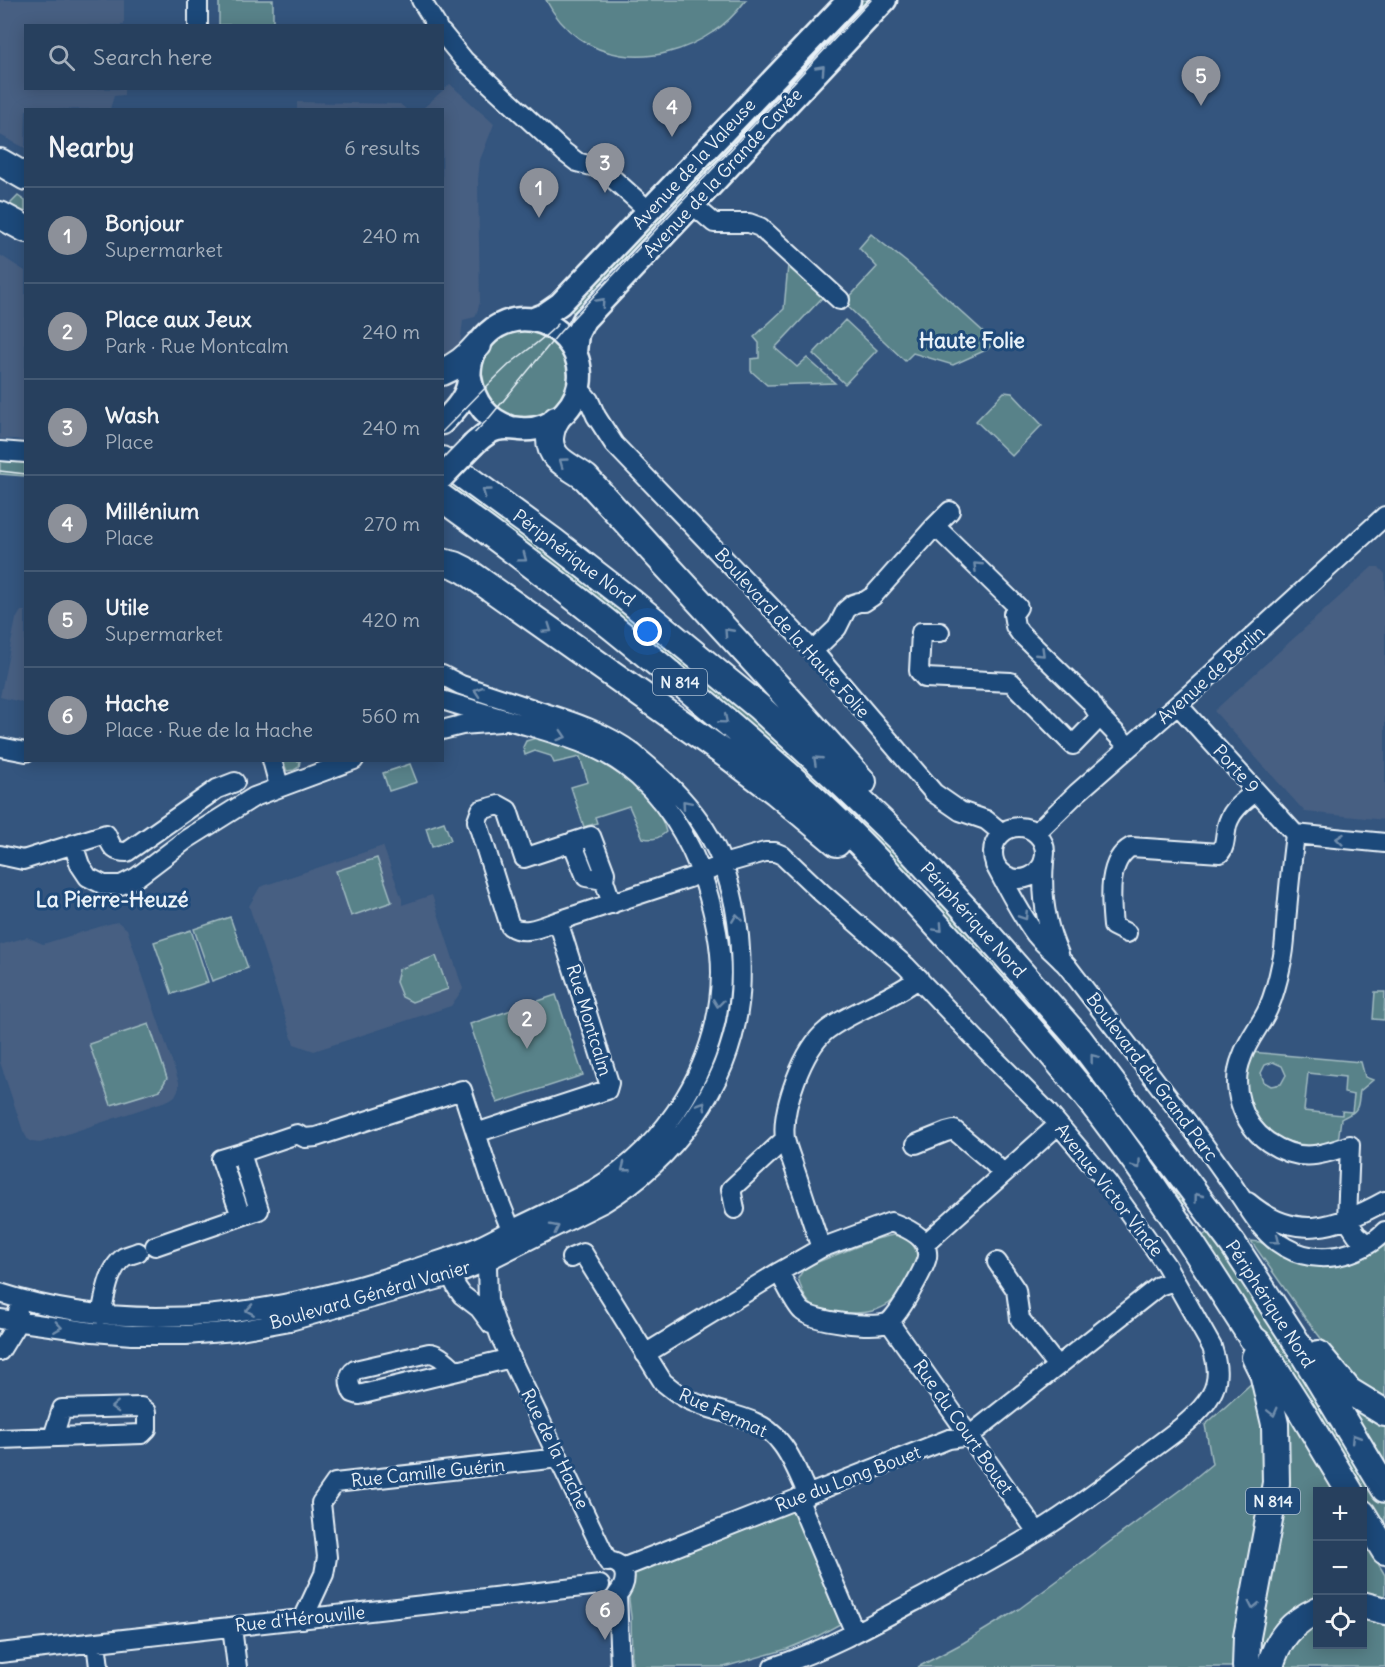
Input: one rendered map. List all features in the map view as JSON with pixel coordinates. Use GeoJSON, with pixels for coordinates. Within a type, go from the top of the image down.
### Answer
{"type":"FeatureCollection","features":[{"type":"Feature","properties":{"kind":"highway"},"geometry":{"type":"LineString","coordinates":[[0,162],[24,176]]}},
{"type":"Feature","properties":{"kind":"highway"},"geometry":{"type":"LineString","coordinates":[[0,177],[24,191]]}},
{"type":"Feature","properties":{"kind":"highway"},"geometry":{"type":"LineString","coordinates":[[0,215],[24,228]]}},
{"type":"Feature","properties":{"kind":"highway"},"geometry":{"type":"LineString","coordinates":[[444,371],[468,357],[478,345]]}},
{"type":"Feature","properties":{"kind":"highway","name":"N 814"},"geometry":{"type":"LineString","coordinates":[[561,415],[553,424],[550,436],[555,456],[586,478],[767,675],[891,815],[905,844]]}},
{"type":"Feature","properties":{"kind":"highway","name":"Périphérique Nord"},"geometry":{"type":"LineString","coordinates":[[444,461],[621,593],[759,707],[905,844],[967,910],[1079,1039],[1233,1244],[1292,1335],[1385,1489]]}},
{"type":"Feature","properties":{"kind":"highway","name":"Périphérique Nord"},"geometry":{"type":"LineString","coordinates":[[444,499],[533,565],[697,697],[803,789],[860,843],[899,885],[1037,1037],[1103,1118],[1181,1227],[1252,1338],[1258,1343],[1348,1487]]}},
{"type":"Feature","properties":{"kind":"highway","name":"N 814"},"geometry":{"type":"LineString","coordinates":[[444,562],[465,570],[577,649],[776,792],[873,873],[899,885]]}},
{"type":"Feature","properties":{"kind":"highway","name":"N 814"},"geometry":{"type":"LineString","coordinates":[[1233,1244],[1251,1254],[1319,1356],[1349,1391],[1385,1413]]}},
{"type":"Feature","properties":{"kind":"highway","name":"N 814"},"geometry":{"type":"LineString","coordinates":[[1246,1667],[1247,1637],[1276,1483],[1275,1424],[1263,1373],[1250,1348],[1252,1338]]}},
{"type":"Feature","properties":{"kind":"highway"},"geometry":{"type":"LineString","coordinates":[[1367,1521],[1385,1551]]}},
{"type":"Feature","properties":{"kind":"highway"},"geometry":{"type":"LineString","coordinates":[[1367,1606],[1385,1611]]}},
{"type":"Feature","properties":{"kind":"highway"},"geometry":{"type":"LineString","coordinates":[[1270,1667],[1274,1652],[1283,1636],[1300,1619],[1313,1612]]}},
{"type":"Feature","properties":{"kind":"main road","name":"Avenue de la Valeuse"},"geometry":{"type":"LineString","coordinates":[[531,320],[544,315],[560,304],[849,0]]}},
{"type":"Feature","properties":{"kind":"main road","name":"Avenue de la Grande Cavée"},"geometry":{"type":"LineString","coordinates":[[575,352],[577,334],[584,320],[885,0]]}},
{"type":"Feature","properties":{"kind":"main road"},"geometry":{"type":"LineString","coordinates":[[444,422],[464,397],[470,378],[471,361],[478,345],[487,334],[514,321],[531,320],[554,328],[569,341],[580,370],[574,399],[561,415],[542,427],[491,431],[474,444],[444,475]]}},
{"type":"Feature","properties":{"kind":"main road"},"geometry":{"type":"LineString","coordinates":[[470,378],[475,398],[483,411],[496,422],[510,428]]}},
{"type":"Feature","properties":{"kind":"street"},"geometry":{"type":"LineString","coordinates":[[198,0],[198,24]]}},
{"type":"Feature","properties":{"kind":"street"},"geometry":{"type":"LineString","coordinates":[[421,0],[436,24]]}},
{"type":"Feature","properties":{"kind":"street"},"geometry":{"type":"LineString","coordinates":[[444,35],[464,60],[574,160],[602,169],[649,212]]}},
{"type":"Feature","properties":{"kind":"street"},"geometry":{"type":"LineString","coordinates":[[693,205],[714,223],[749,224],[765,230],[840,300]]}},
{"type":"Feature","properties":{"kind":"street","name":"Boulevard de la Haute Folie"},"geometry":{"type":"LineString","coordinates":[[578,387],[589,400],[596,416],[614,444],[813,651],[934,793],[960,811],[986,820],[1002,833]]}},
{"type":"Feature","properties":{"kind":"street"},"geometry":{"type":"LineString","coordinates":[[561,415],[582,411],[596,416]]}},
{"type":"Feature","properties":{"kind":"street"},"geometry":{"type":"LineString","coordinates":[[0,451],[24,453]]}},
{"type":"Feature","properties":{"kind":"street"},"geometry":{"type":"LineString","coordinates":[[813,651],[837,628],[846,610],[853,604],[864,602],[873,596],[950,511]]}},
{"type":"Feature","properties":{"kind":"street","name":"Avenue de Berlin"},"geometry":{"type":"LineString","coordinates":[[1036,833],[1385,516]]}},
{"type":"Feature","properties":{"kind":"street"},"geometry":{"type":"LineString","coordinates":[[935,526],[1018,607],[1013,614],[1015,626],[1020,633],[1090,701],[1100,717],[1129,747]]}},
{"type":"Feature","properties":{"kind":"street"},"geometry":{"type":"LineString","coordinates":[[940,632],[921,632],[919,671],[925,678],[1011,682],[1073,745],[1100,717]]}},
{"type":"Feature","properties":{"kind":"street","name":"Boulevard Général Vanier"},"geometry":{"type":"LineString","coordinates":[[8,1320],[132,1335],[208,1334],[290,1321],[451,1276],[511,1230],[593,1190],[628,1166],[646,1149],[681,1105],[704,1059],[719,1005],[721,973],[711,838],[694,813],[664,780],[623,746],[570,721],[461,685],[444,676]]}},
{"type":"Feature","properties":{"kind":"street","name":"Boulevard Général Vanier"},"geometry":{"type":"LineString","coordinates":[[7,1295],[64,1310],[148,1318],[204,1316],[257,1309],[340,1291],[383,1280],[448,1258],[480,1255],[582,1214],[636,1181],[684,1132],[701,1107],[723,1063],[733,1036],[741,989],[741,966],[732,890],[690,846],[680,827],[650,788],[615,759],[566,737],[444,701]]}},
{"type":"Feature","properties":{"kind":"street"},"geometry":{"type":"LineString","coordinates":[[506,719],[515,703]]}},
{"type":"Feature","properties":{"kind":"street","name":"Porte 9"},"geometry":{"type":"LineString","coordinates":[[1178,705],[1295,834]]}},
{"type":"Feature","properties":{"kind":"street","name":"Boulevard Général Vanier"},"geometry":{"type":"LineString","coordinates":[[444,730],[462,725],[500,722],[506,719]]}},
{"type":"Feature","properties":{"kind":"street"},"geometry":{"type":"LineString","coordinates":[[0,747],[24,752]]}},
{"type":"Feature","properties":{"kind":"street"},"geometry":{"type":"LineString","coordinates":[[273,762],[279,786]]}},
{"type":"Feature","properties":{"kind":"street"},"geometry":{"type":"LineString","coordinates":[[73,844],[80,865],[88,877],[98,883],[115,886],[127,883],[229,811],[254,797],[348,762]]}},
{"type":"Feature","properties":{"kind":"street"},"geometry":{"type":"LineString","coordinates":[[0,855],[23,860],[106,834],[112,848],[118,852],[127,852],[217,789],[235,782]]}},
{"type":"Feature","properties":{"kind":"street"},"geometry":{"type":"LineString","coordinates":[[1127,933],[1113,926],[1110,898],[1113,874],[1124,851],[1131,847],[1220,853],[1223,849],[1229,818],[1237,807],[1257,791]]}},
{"type":"Feature","properties":{"kind":"street"},"geometry":{"type":"LineString","coordinates":[[612,904],[604,880],[605,873],[591,836],[524,858],[508,810],[498,805],[481,810],[477,821],[510,926],[519,931],[612,904],[713,869]]}},
{"type":"Feature","properties":{"kind":"street"},"geometry":{"type":"LineString","coordinates":[[1019,827],[1036,833],[1044,844],[1045,850],[1044,862],[1038,872],[1023,879],[1002,874],[995,865],[993,848],[1002,833],[1019,827]]}},
{"type":"Feature","properties":{"kind":"street"},"geometry":{"type":"LineString","coordinates":[[1368,1244],[1357,1235],[1347,1220],[1350,1145],[1322,1155],[1310,1156],[1283,1150],[1264,1139],[1250,1124],[1240,1104],[1237,1072],[1242,1056],[1268,1011],[1276,988],[1282,961],[1295,834],[1385,843]]}},
{"type":"Feature","properties":{"kind":"street","name":"Avenue Victor Vinde"},"geometry":{"type":"LineString","coordinates":[[713,869],[765,852],[782,855],[919,978],[1047,1111],[1107,1182],[1166,1265],[1212,1347],[1217,1370],[1213,1393],[1187,1422],[1129,1467],[1037,1532],[994,1558],[855,1633],[773,1667]]}},
{"type":"Feature","properties":{"kind":"street","name":"Boulevard du Grand Parc"},"geometry":{"type":"LineString","coordinates":[[1044,862],[1042,886],[1044,909],[1053,942],[1062,961]]}},
{"type":"Feature","properties":{"kind":"street","name":"Boulevard du Grand Parc"},"geometry":{"type":"LineString","coordinates":[[995,865],[1036,935],[1062,961],[1189,1124],[1258,1225],[1284,1247],[1301,1254],[1321,1258],[1354,1251],[1385,1231]]}},
{"type":"Feature","properties":{"kind":"street","name":"Rue Montcalm"},"geometry":{"type":"LineString","coordinates":[[476,1133],[607,1090],[609,1083],[558,921]]}},
{"type":"Feature","properties":{"kind":"street"},"geometry":{"type":"LineString","coordinates":[[821,1248],[785,1139],[786,1118],[797,1078],[817,1040],[827,1030],[906,989],[919,978]]}},
{"type":"Feature","properties":{"kind":"street"},"geometry":{"type":"LineString","coordinates":[[101,1315],[108,1286],[116,1266],[124,1257],[241,1216],[221,1159],[297,1134],[305,1138],[316,1137],[462,1090],[493,1185],[511,1230]]}},
{"type":"Feature","properties":{"kind":"street"},"geometry":{"type":"LineString","coordinates":[[925,1244],[1058,1125]]}},
{"type":"Feature","properties":{"kind":"street"},"geometry":{"type":"LineString","coordinates":[[916,1144],[954,1130],[1003,1174]]}},
{"type":"Feature","properties":{"kind":"street"},"geometry":{"type":"LineString","coordinates":[[735,1209],[731,1189],[785,1139]]}},
{"type":"Feature","properties":{"kind":"street","name":"Boulevard du Grand Parc"},"geometry":{"type":"LineString","coordinates":[[1239,1195],[1264,1214],[1279,1221],[1311,1228],[1347,1220],[1385,1201]]}},
{"type":"Feature","properties":{"kind":"street"},"geometry":{"type":"LineString","coordinates":[[645,1354],[779,1272],[821,1248],[891,1222],[909,1229],[925,1244],[927,1257],[897,1314],[889,1322],[876,1324],[842,1323],[810,1316],[801,1311],[779,1272]]}},
{"type":"Feature","properties":{"kind":"street","name":"Rue Fermat"},"geometry":{"type":"LineString","coordinates":[[571,1258],[583,1253],[663,1382],[679,1395],[699,1405],[742,1417],[762,1426],[780,1441],[855,1633]]}},
{"type":"Feature","properties":{"kind":"street","name":"Rue de la Hache"},"geometry":{"type":"LineString","coordinates":[[480,1255],[487,1269],[488,1301],[501,1336],[559,1458],[615,1565]]}},
{"type":"Feature","properties":{"kind":"street"},"geometry":{"type":"LineString","coordinates":[[448,1258],[451,1276]]}},
{"type":"Feature","properties":{"kind":"street"},"geometry":{"type":"LineString","coordinates":[[997,1262],[1016,1290],[1020,1319],[1057,1366]]}},
{"type":"Feature","properties":{"kind":"street","name":"Rue de la Hache"},"geometry":{"type":"LineString","coordinates":[[451,1276],[456,1288],[479,1308],[501,1336]]}},
{"type":"Feature","properties":{"kind":"street","name":"Rue du Long Bouet"},"geometry":{"type":"LineString","coordinates":[[615,1565],[803,1497],[949,1439],[969,1436],[1159,1286],[1174,1281]]}},
{"type":"Feature","properties":{"kind":"street"},"geometry":{"type":"LineString","coordinates":[[0,1351],[8,1320],[18,1308],[17,1302],[7,1295]]}},
{"type":"Feature","properties":{"kind":"street","name":"Rue du Court Bouet"},"geometry":{"type":"LineString","coordinates":[[889,1322],[1037,1532]]}},
{"type":"Feature","properties":{"kind":"street"},"geometry":{"type":"LineString","coordinates":[[457,1371],[434,1353],[429,1353],[355,1370],[351,1372],[350,1378],[353,1392],[359,1395],[511,1358]]}},
{"type":"Feature","properties":{"kind":"street"},"geometry":{"type":"LineString","coordinates":[[0,1439],[142,1434],[147,1429],[147,1412],[141,1407],[62,1409],[53,1437]]}},
{"type":"Feature","properties":{"kind":"street","name":"Rue Camille Guérin"},"geometry":{"type":"LineString","coordinates":[[303,1619],[324,1574],[327,1557],[321,1503],[335,1483],[559,1458]]}},
{"type":"Feature","properties":{"kind":"street"},"geometry":{"type":"LineString","coordinates":[[617,1595],[604,1591],[600,1585],[602,1568],[615,1565],[624,1572],[625,1582],[617,1595],[620,1667]]}},
{"type":"Feature","properties":{"kind":"street","name":"Rue d'Hérouville"},"geometry":{"type":"LineString","coordinates":[[0,1653],[600,1585]]}},
{"type":"Feature","properties":{"kind":"street"},"geometry":{"type":"LineString","coordinates":[[232,1627],[237,1667]]}},
{"type":"Feature","properties":{"kind":"street"},"geometry":{"type":"LineString","coordinates":[[96,1642],[99,1667]]}},
{"type":"Feature","properties":{"kind":"shaded area"},"geometry":{"type":"Polygon","coordinates":[[[0,0],[124,0],[124,24],[24,24],[24,90],[124,90],[124,95],[114,96],[110,108],[24,108],[24,147],[0,135],[0,0]]]}},
{"type":"Feature","properties":{"kind":"shaded area"},"geometry":{"type":"Polygon","coordinates":[[[450,84],[494,124],[480,160],[478,180],[480,302],[475,317],[463,320],[457,371],[444,371],[444,108],[423,108],[450,84]]]}},
{"type":"Feature","properties":{"kind":"shaded area"},"geometry":{"type":"Polygon","coordinates":[[[297,102],[400,104],[405,108],[297,108],[297,102]]]}},
{"type":"Feature","properties":{"kind":"shaded area"},"geometry":{"type":"Polygon","coordinates":[[[0,255],[24,270],[24,441],[0,439],[0,255]]]}},
{"type":"Feature","properties":{"kind":"shaded area"},"geometry":{"type":"Polygon","coordinates":[[[1372,567],[1379,567],[1385,574],[1385,820],[1305,812],[1214,711],[1372,567]]]}},
{"type":"Feature","properties":{"kind":"shaded area"},"geometry":{"type":"Polygon","coordinates":[[[21,611],[24,611],[24,703],[0,697],[16,619],[21,611]]]}},
{"type":"Feature","properties":{"kind":"shaded area"},"geometry":{"type":"Polygon","coordinates":[[[383,846],[402,899],[402,905],[432,895],[463,989],[451,1006],[314,1051],[294,1044],[249,906],[260,887],[383,846]]]}},
{"type":"Feature","properties":{"kind":"shaded area"},"geometry":{"type":"Polygon","coordinates":[[[118,922],[127,929],[179,1082],[179,1088],[175,1096],[169,1100],[40,1143],[32,1142],[28,1140],[23,1131],[0,1062],[0,945],[27,937],[43,944],[118,922]]]}},
{"type":"Feature","properties":{"kind":"green space"},"geometry":{"type":"Polygon","coordinates":[[[219,0],[273,0],[273,24],[219,24],[219,0]]]}},
{"type":"Feature","properties":{"kind":"green space"},"geometry":{"type":"Polygon","coordinates":[[[546,0],[746,0],[713,32],[668,53],[644,56],[621,55],[599,49],[578,38],[561,22],[546,0]]]}},
{"type":"Feature","properties":{"kind":"green space"},"geometry":{"type":"Polygon","coordinates":[[[855,0],[877,0],[844,36],[832,24],[855,0]]]}},
{"type":"Feature","properties":{"kind":"green space"},"geometry":{"type":"Polygon","coordinates":[[[827,31],[839,43],[679,210],[668,199],[827,31]]]}},
{"type":"Feature","properties":{"kind":"green space"},"geometry":{"type":"Polygon","coordinates":[[[18,196],[24,200],[24,219],[10,211],[9,205],[18,196]]]}},
{"type":"Feature","properties":{"kind":"green space"},"geometry":{"type":"Polygon","coordinates":[[[662,205],[675,215],[581,320],[565,304],[662,205]]]}},
{"type":"Feature","properties":{"kind":"green space"},"geometry":{"type":"Polygon","coordinates":[[[871,234],[910,265],[988,336],[992,345],[953,365],[913,353],[905,361],[844,303],[877,267],[859,248],[871,234]]]}},
{"type":"Feature","properties":{"kind":"green space"},"geometry":{"type":"Polygon","coordinates":[[[789,263],[829,303],[822,298],[775,348],[797,367],[807,358],[835,383],[767,385],[751,371],[751,359],[759,358],[759,343],[754,337],[784,309],[789,263]]]}},
{"type":"Feature","properties":{"kind":"green space"},"geometry":{"type":"Polygon","coordinates":[[[845,320],[877,350],[845,384],[813,354],[845,320]]]}},
{"type":"Feature","properties":{"kind":"green space"},"geometry":{"type":"Polygon","coordinates":[[[529,329],[547,334],[566,355],[571,382],[551,414],[534,421],[501,415],[480,388],[480,362],[495,339],[511,331],[529,329]]]}},
{"type":"Feature","properties":{"kind":"green space"},"geometry":{"type":"Polygon","coordinates":[[[1004,392],[1012,393],[1042,425],[1012,456],[976,421],[1004,392]]]}},
{"type":"Feature","properties":{"kind":"green space"},"geometry":{"type":"Polygon","coordinates":[[[0,461],[24,463],[24,476],[0,474],[0,461]]]}},
{"type":"Feature","properties":{"kind":"green space"},"geometry":{"type":"Polygon","coordinates":[[[444,471],[546,544],[825,777],[915,872],[907,879],[444,490],[444,471]]]}},
{"type":"Feature","properties":{"kind":"green space"},"geometry":{"type":"Polygon","coordinates":[[[536,738],[573,749],[613,770],[647,799],[659,815],[666,832],[655,838],[643,838],[629,806],[595,817],[597,823],[584,827],[571,787],[588,782],[580,757],[554,763],[551,756],[535,751],[525,755],[523,747],[526,741],[536,738]]]}},
{"type":"Feature","properties":{"kind":"green space"},"geometry":{"type":"Polygon","coordinates":[[[284,762],[300,762],[299,767],[287,771],[284,762]]]}},
{"type":"Feature","properties":{"kind":"green space"},"geometry":{"type":"Polygon","coordinates":[[[410,764],[417,782],[389,791],[383,773],[410,764]]]}},
{"type":"Feature","properties":{"kind":"green space"},"geometry":{"type":"Polygon","coordinates":[[[444,822],[451,840],[432,847],[426,828],[444,822]]]}},
{"type":"Feature","properties":{"kind":"green space"},"geometry":{"type":"Polygon","coordinates":[[[377,858],[392,902],[351,916],[336,871],[377,858]]]}},
{"type":"Feature","properties":{"kind":"green space"},"geometry":{"type":"Polygon","coordinates":[[[942,902],[1006,963],[1188,1198],[1186,1203],[1179,1206],[937,910],[942,902]]]}},
{"type":"Feature","properties":{"kind":"green space"},"geometry":{"type":"Polygon","coordinates":[[[230,917],[248,968],[212,981],[194,929],[230,917]]]}},
{"type":"Feature","properties":{"kind":"green space"},"geometry":{"type":"Polygon","coordinates":[[[191,930],[208,982],[172,994],[154,942],[191,930]]]}},
{"type":"Feature","properties":{"kind":"green space"},"geometry":{"type":"Polygon","coordinates":[[[436,956],[448,989],[412,1002],[402,997],[396,982],[399,969],[436,956]]]}},
{"type":"Feature","properties":{"kind":"green space"},"geometry":{"type":"Polygon","coordinates":[[[1375,992],[1385,992],[1384,1020],[1373,1019],[1375,992]]]}},
{"type":"Feature","properties":{"kind":"green space"},"geometry":{"type":"Polygon","coordinates":[[[556,995],[583,1075],[497,1103],[470,1024],[556,995]]]}},
{"type":"Feature","properties":{"kind":"green space"},"geometry":{"type":"Polygon","coordinates":[[[149,1024],[167,1078],[160,1090],[111,1105],[89,1044],[149,1024]]]}},
{"type":"Feature","properties":{"kind":"green space"},"geometry":{"type":"Polygon","coordinates":[[[1250,1052],[1361,1062],[1365,1077],[1373,1080],[1360,1091],[1356,1110],[1341,1119],[1338,1141],[1311,1145],[1298,1144],[1274,1134],[1256,1115],[1245,1089],[1245,1075],[1250,1052]],[[1273,1062],[1265,1065],[1261,1073],[1264,1082],[1271,1086],[1281,1084],[1286,1075],[1282,1066],[1273,1062]],[[1308,1073],[1304,1111],[1342,1115],[1342,1111],[1352,1112],[1354,1095],[1344,1093],[1345,1077],[1308,1073]]]}},
{"type":"Feature","properties":{"kind":"green space"},"geometry":{"type":"Polygon","coordinates":[[[1208,1232],[1214,1233],[1368,1474],[1385,1503],[1385,1536],[1367,1506],[1367,1487],[1359,1487],[1200,1238],[1208,1232]]]}},
{"type":"Feature","properties":{"kind":"green space"},"geometry":{"type":"Polygon","coordinates":[[[893,1235],[907,1238],[915,1249],[917,1257],[907,1280],[891,1302],[870,1312],[844,1313],[819,1309],[807,1300],[798,1278],[805,1267],[876,1239],[893,1235]]]}},
{"type":"Feature","properties":{"kind":"green space"},"geometry":{"type":"Polygon","coordinates":[[[1385,1238],[1385,1401],[1365,1389],[1337,1359],[1251,1241],[1260,1242],[1293,1259],[1385,1238]]]}},
{"type":"Feature","properties":{"kind":"green space"},"geometry":{"type":"Polygon","coordinates":[[[1263,1373],[1275,1424],[1246,1667],[918,1667],[1019,1609],[1212,1464],[1205,1425],[1263,1373]]]}},
{"type":"Feature","properties":{"kind":"green space"},"geometry":{"type":"Polygon","coordinates":[[[1284,1404],[1333,1487],[1313,1487],[1313,1606],[1271,1645],[1253,1667],[1284,1404]]]}},
{"type":"Feature","properties":{"kind":"green space"},"geometry":{"type":"Polygon","coordinates":[[[1348,1405],[1385,1425],[1385,1467],[1348,1405]]]}},
{"type":"Feature","properties":{"kind":"green space"},"geometry":{"type":"Polygon","coordinates":[[[795,1510],[839,1614],[840,1624],[787,1649],[724,1667],[632,1667],[631,1617],[626,1574],[795,1510]]]}},
{"type":"Feature","properties":{"kind":"green space"},"geometry":{"type":"Polygon","coordinates":[[[1367,1545],[1385,1575],[1385,1604],[1367,1599],[1367,1545]]]}},
{"type":"Feature","properties":{"kind":"green space"},"geometry":{"type":"Polygon","coordinates":[[[1367,1616],[1385,1621],[1385,1667],[1281,1667],[1297,1634],[1313,1624],[1313,1649],[1367,1649],[1367,1616]]]}},
{"type":"Feature","properties":{"kind":"tram line"},"geometry":{"type":"LineString","coordinates":[[444,465],[490,417],[560,332],[871,0]]}},
{"type":"Feature","properties":{"kind":"tram line"},"geometry":{"type":"LineString","coordinates":[[444,430],[511,363],[558,324]]}},
{"type":"Feature","properties":{"kind":"tram line"},"geometry":{"type":"LineString","coordinates":[[0,471],[24,474]]}},
{"type":"Feature","properties":{"kind":"place","name":"Utile"},"geometry":{"type":"Point","coordinates":[1201,106]}},
{"type":"Feature","properties":{"kind":"place","name":"Millénium"},"geometry":{"type":"Point","coordinates":[672,137]}},
{"type":"Feature","properties":{"kind":"place","name":"Wash"},"geometry":{"type":"Point","coordinates":[605,193]}},
{"type":"Feature","properties":{"kind":"place","name":"Bonjour"},"geometry":{"type":"Point","coordinates":[539,218]}},
{"type":"Feature","properties":{"kind":"place","name":"Place aux Jeux"},"geometry":{"type":"Point","coordinates":[527,1049]}},
{"type":"Feature","properties":{"kind":"place","name":"Hache"},"geometry":{"type":"Point","coordinates":[605,1640]}},
{"type":"Feature","properties":{"kind":"district","name":"Haute Folie"},"geometry":{"type":"Point","coordinates":[972,341]}},
{"type":"Feature","properties":{"kind":"district","name":"La Pierre-Heuzé"},"geometry":{"type":"Point","coordinates":[112,900]}}]}
